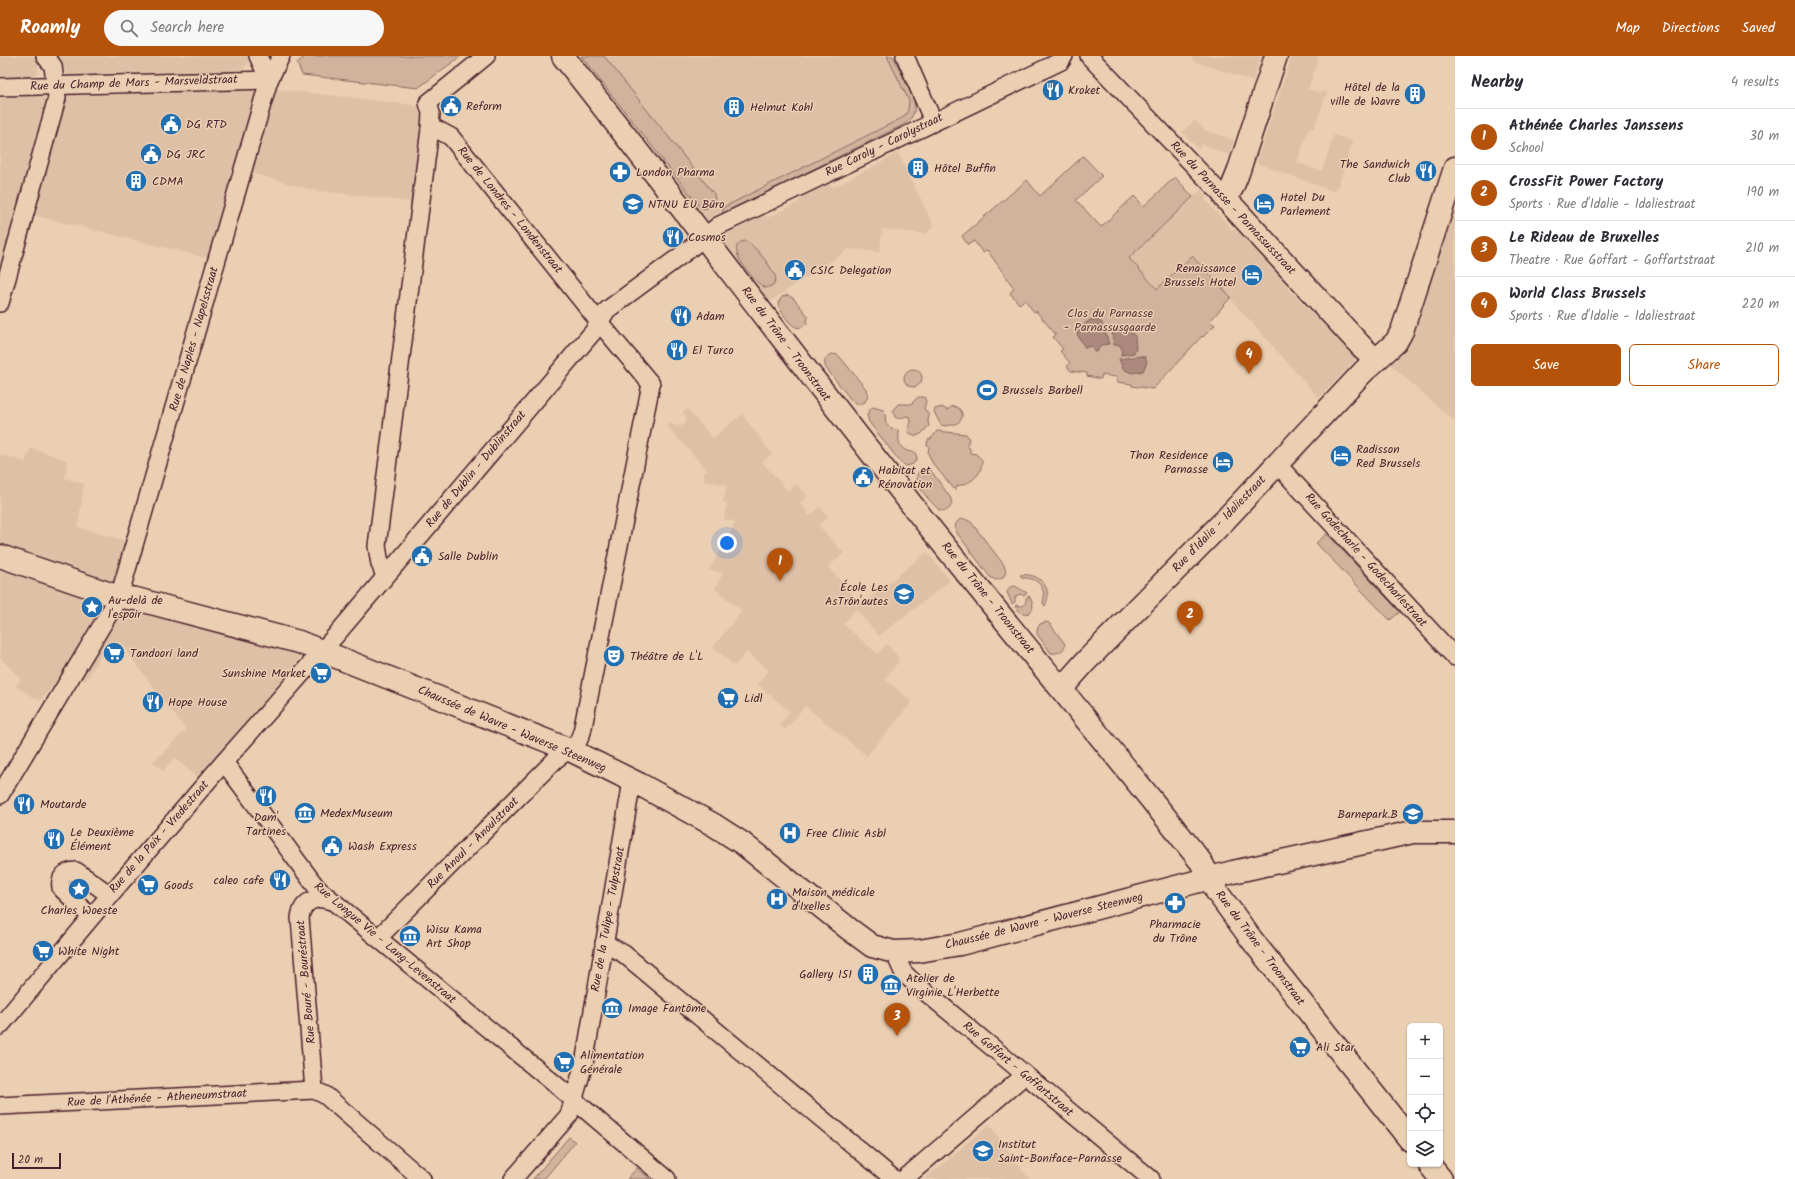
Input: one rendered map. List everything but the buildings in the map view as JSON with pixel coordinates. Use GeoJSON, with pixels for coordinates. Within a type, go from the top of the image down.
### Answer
{"type":"FeatureCollection","features":[{"type":"Feature","properties":{"kind":"street"},"geometry":{"type":"LineString","coordinates":[[0,303],[57,98],[53,66],[44,56]]}},
{"type":"Feature","properties":{"kind":"street"},"geometry":{"type":"LineString","coordinates":[[258,56],[268,80]]}},
{"type":"Feature","properties":{"kind":"street","name":"Rue de Naples - Napelsstraat"},"geometry":{"type":"LineString","coordinates":[[0,795],[119,597],[268,80],[281,56]]}},
{"type":"Feature","properties":{"kind":"street"},"geometry":{"type":"LineString","coordinates":[[385,576],[380,564],[376,546],[430,128],[431,114],[428,102],[486,56]]}},
{"type":"Feature","properties":{"kind":"street","name":"Rue du Trône - Troonstraat"},"geometry":{"type":"LineString","coordinates":[[563,56],[705,237],[802,366],[928,525],[1197,856],[1217,892],[1252,940],[1407,1136]]}},
{"type":"Feature","properties":{"kind":"street"},"geometry":{"type":"LineString","coordinates":[[905,56],[933,121]]}},
{"type":"Feature","properties":{"kind":"street","name":"Rue Caroly - Carolystraat"},"geometry":{"type":"LineString","coordinates":[[600,322],[607,310],[718,226],[1060,61],[1064,56]]}},
{"type":"Feature","properties":{"kind":"street","name":"Rue du Parnasse - Parnassusstraat"},"geometry":{"type":"LineString","coordinates":[[1089,56],[1225,198],[1361,346],[1376,360]]}},
{"type":"Feature","properties":{"kind":"street"},"geometry":{"type":"LineString","coordinates":[[1225,198],[1232,188],[1238,173],[1276,56]]}},
{"type":"Feature","properties":{"kind":"street","name":"Rue du Champ de Mars - Marsveldstraat"},"geometry":{"type":"LineString","coordinates":[[0,87],[268,80]]}},
{"type":"Feature","properties":{"kind":"street","name":"Rue de Londres - Londenstraat"},"geometry":{"type":"LineString","coordinates":[[430,128],[438,130],[451,137],[651,384],[582,732],[577,744],[570,750]]}},
{"type":"Feature","properties":{"kind":"street","name":"Rue d'Idalie - Idaliestraat"},"geometry":{"type":"LineString","coordinates":[[1062,688],[1086,661],[1222,523],[1376,360],[1396,342],[1402,331],[1455,168]]}},
{"type":"Feature","properties":{"kind":"street","name":"Rue de Dublin - Dublinstraat"},"geometry":{"type":"LineString","coordinates":[[322,652],[600,322]]}},
{"type":"Feature","properties":{"kind":"street","name":"Rue Godecharle - Godecharlestraat"},"geometry":{"type":"LineString","coordinates":[[1277,464],[1455,657]]}},
{"type":"Feature","properties":{"kind":"street","name":"Chaussée de Wavre - Waverse Steenweg"},"geometry":{"type":"LineString","coordinates":[[0,556],[119,597],[136,599],[299,642],[570,750],[714,825],[742,843],[872,946],[894,952],[960,944],[1210,878],[1413,832],[1455,832]]}},
{"type":"Feature","properties":{"kind":"street","name":"Rue de la Paix - Vredestraat"},"geometry":{"type":"LineString","coordinates":[[0,1026],[224,762],[322,652]]}},
{"type":"Feature","properties":{"kind":"street","name":"Rue Anoul - Anoulstraat"},"geometry":{"type":"LineString","coordinates":[[378,938],[556,759],[570,750]]}},
{"type":"Feature","properties":{"kind":"street","name":"Rue Longue Vie - Lang-Levenstraat"},"geometry":{"type":"LineString","coordinates":[[224,762],[317,888],[574,1100],[667,1179]]}},
{"type":"Feature","properties":{"kind":"street","name":"Rue de la Tulipe - Tulpstraat"},"geometry":{"type":"LineString","coordinates":[[513,1179],[569,1114],[574,1100],[584,1064],[632,781]]}},
{"type":"Feature","properties":{"kind":"street"},"geometry":{"type":"LineString","coordinates":[[91,917],[62,888],[61,878],[64,874],[70,871],[76,871],[110,895]]}},
{"type":"Feature","properties":{"kind":"street","name":"Rue Bouré - Bouréstraat"},"geometry":{"type":"LineString","coordinates":[[314,1090],[300,918],[305,904],[314,898],[323,898],[331,901]]}},
{"type":"Feature","properties":{"kind":"street"},"geometry":{"type":"LineString","coordinates":[[604,943],[624,954],[894,1179]]}},
{"type":"Feature","properties":{"kind":"street","name":"Rue Goffart - Goffartstraat"},"geometry":{"type":"LineString","coordinates":[[894,952],[903,972],[911,980],[1151,1179]]}},
{"type":"Feature","properties":{"kind":"street"},"geometry":{"type":"LineString","coordinates":[[904,1179],[1025,1075]]}},
{"type":"Feature","properties":{"kind":"street"},"geometry":{"type":"LineString","coordinates":[[314,1090],[325,1095],[422,1179]]}},
{"type":"Feature","properties":{"kind":"street","name":"Rue de l'Athénée - Atheneumstraat"},"geometry":{"type":"LineString","coordinates":[[0,1106],[314,1090]]}},
{"type":"Feature","properties":{"kind":"street"},"geometry":{"type":"LineString","coordinates":[[1431,1167],[1441,1179]]}},
{"type":"Feature","properties":{"kind":"shaded area"},"geometry":{"type":"Polygon","coordinates":[[[0,56],[44,56],[36,62],[38,65],[38,72],[33,77],[0,79],[0,56]]]}},
{"type":"Feature","properties":{"kind":"shaded area"},"geometry":{"type":"Polygon","coordinates":[[[53,56],[247,56],[248,64],[242,70],[227,72],[74,77],[68,75],[53,56]]]}},
{"type":"Feature","properties":{"kind":"shaded area"},"geometry":{"type":"Polygon","coordinates":[[[575,56],[893,56],[914,99],[915,106],[911,119],[905,124],[709,220],[701,216],[575,56]]]}},
{"type":"Feature","properties":{"kind":"shaded area"},"geometry":{"type":"Polygon","coordinates":[[[1192,56],[1261,56],[1253,81],[1193,61],[1192,56]]]}},
{"type":"Feature","properties":{"kind":"shaded area"},"geometry":{"type":"Polygon","coordinates":[[[1292,56],[1319,56],[1308,89],[1321,93],[1322,91],[1327,92],[1314,129],[1309,127],[1297,163],[1322,171],[1334,135],[1353,141],[1336,192],[1256,163],[1292,56]]]}},
{"type":"Feature","properties":{"kind":"shaded area"},"geometry":{"type":"Polygon","coordinates":[[[239,86],[253,90],[257,98],[211,259],[21,212],[0,286],[0,98],[25,97],[28,94],[39,94],[46,98],[48,103],[63,99],[70,92],[74,92],[77,96],[236,90],[239,86]]]}},
{"type":"Feature","properties":{"kind":"shaded area"},"geometry":{"type":"Polygon","coordinates":[[[276,89],[413,105],[420,108],[424,112],[422,148],[418,151],[411,202],[312,190],[251,173],[266,121],[263,117],[272,91],[276,89]]]}},
{"type":"Feature","properties":{"kind":"shaded area"},"geometry":{"type":"Polygon","coordinates":[[[1195,120],[1205,130],[1234,140],[1229,155],[1202,144],[1198,149],[1182,132],[1195,120]]]}},
{"type":"Feature","properties":{"kind":"shaded area"},"geometry":{"type":"Polygon","coordinates":[[[898,153],[934,226],[925,234],[882,229],[880,252],[849,249],[769,302],[724,244],[724,234],[727,231],[762,215],[769,217],[799,202],[800,198],[828,184],[834,187],[898,153]]]}},
{"type":"Feature","properties":{"kind":"shaded area"},"geometry":{"type":"Polygon","coordinates":[[[1201,190],[1206,196],[1205,200],[1232,229],[1240,230],[1287,282],[1286,286],[1314,315],[1317,314],[1356,356],[1354,362],[1319,398],[1192,256],[1157,289],[1129,258],[1201,190]]]}},
{"type":"Feature","properties":{"kind":"shaded area"},"geometry":{"type":"Polygon","coordinates":[[[1455,198],[1455,422],[1390,364],[1401,351],[1455,198]]]}},
{"type":"Feature","properties":{"kind":"shaded area"},"geometry":{"type":"Polygon","coordinates":[[[1090,320],[1097,320],[1102,323],[1103,332],[1106,334],[1109,344],[1101,345],[1097,352],[1094,352],[1091,346],[1085,348],[1077,334],[1082,326],[1090,320]]]}},
{"type":"Feature","properties":{"kind":"shaded area"},"geometry":{"type":"Polygon","coordinates":[[[1118,330],[1128,330],[1135,336],[1136,349],[1134,353],[1121,355],[1122,350],[1120,345],[1114,345],[1112,334],[1118,330]]]}},
{"type":"Feature","properties":{"kind":"shaded area"},"geometry":{"type":"Polygon","coordinates":[[[1140,356],[1145,357],[1147,362],[1143,371],[1132,373],[1123,369],[1119,359],[1140,356]]]}},
{"type":"Feature","properties":{"kind":"shaded area"},"geometry":{"type":"Polygon","coordinates":[[[687,409],[713,438],[742,414],[772,454],[762,462],[788,491],[796,484],[808,496],[800,503],[810,516],[820,507],[828,517],[818,525],[844,553],[828,567],[861,604],[860,606],[927,552],[950,581],[879,636],[856,609],[843,624],[878,654],[887,644],[899,658],[898,662],[885,679],[912,702],[867,756],[805,706],[785,730],[780,725],[790,712],[757,684],[769,670],[747,652],[735,666],[713,647],[742,611],[715,589],[723,573],[709,570],[736,522],[724,519],[727,503],[723,502],[727,485],[704,481],[705,477],[703,474],[707,470],[667,426],[671,423],[677,427],[684,425],[687,419],[683,412],[687,409]]]}},
{"type":"Feature","properties":{"kind":"shaded area"},"geometry":{"type":"Polygon","coordinates":[[[31,448],[67,460],[65,478],[84,484],[78,527],[129,542],[113,590],[302,653],[300,659],[188,791],[186,790],[197,777],[177,760],[174,758],[163,771],[153,762],[186,730],[123,647],[105,648],[86,681],[66,672],[40,701],[15,686],[21,680],[0,657],[0,454],[25,462],[31,448]]]}},
{"type":"Feature","properties":{"kind":"shaded area","name":"Institut Saint-Boniface-Parnasse"},"geometry":{"type":"Polygon","coordinates":[[[989,1124],[1029,1179],[924,1179],[946,1161],[989,1124]]]}},
{"type":"Feature","properties":{"kind":"green space"},"geometry":{"type":"Polygon","coordinates":[[[306,56],[461,56],[418,88],[302,75],[297,63],[306,56]]]}},
{"type":"Feature","properties":{"kind":"green space"},"geometry":{"type":"Polygon","coordinates":[[[581,56],[604,56],[714,194],[715,199],[712,206],[704,209],[699,206],[581,56]]]}},
{"type":"Feature","properties":{"kind":"green space"},"geometry":{"type":"Polygon","coordinates":[[[887,56],[893,56],[914,99],[914,113],[905,124],[722,214],[724,207],[904,117],[908,110],[909,101],[887,56]]]}},
{"type":"Feature","properties":{"kind":"green space","name":"Clos du Parnasse - Parnassusgaarde"},"geometry":{"type":"Polygon","coordinates":[[[1083,156],[1102,176],[1076,200],[1101,227],[1134,196],[1144,206],[1175,177],[1193,197],[1129,258],[1157,289],[1192,256],[1231,297],[1210,321],[1215,325],[1203,337],[1202,336],[1153,389],[1117,382],[1117,377],[1101,375],[1101,379],[1087,376],[1087,373],[1071,371],[1067,366],[1070,363],[1060,351],[1063,349],[1053,337],[1056,335],[1036,311],[1034,312],[1025,300],[1019,304],[1010,293],[1014,288],[987,250],[983,253],[974,241],[968,245],[962,236],[1027,180],[1040,196],[1083,156]]]}},
{"type":"Feature","properties":{"kind":"green space"},"geometry":{"type":"Polygon","coordinates":[[[746,241],[759,252],[772,270],[776,279],[773,285],[766,288],[761,285],[742,264],[736,249],[739,243],[746,241]]]}},
{"type":"Feature","properties":{"kind":"green space"},"geometry":{"type":"Polygon","coordinates":[[[788,295],[794,299],[808,316],[807,323],[803,327],[799,328],[791,324],[779,307],[778,303],[782,297],[788,295]]]}},
{"type":"Feature","properties":{"kind":"green space"},"geometry":{"type":"Polygon","coordinates":[[[831,354],[838,355],[840,357],[866,389],[868,396],[865,402],[858,404],[852,401],[826,368],[825,360],[831,354]]]}},
{"type":"Feature","properties":{"kind":"green space"},"geometry":{"type":"Polygon","coordinates":[[[913,369],[919,372],[922,378],[919,384],[913,387],[907,384],[904,378],[907,372],[913,369]]]}},
{"type":"Feature","properties":{"kind":"green space"},"geometry":{"type":"Polygon","coordinates":[[[918,397],[924,397],[926,401],[924,409],[929,415],[929,426],[921,434],[916,436],[908,432],[911,421],[910,417],[906,416],[897,418],[895,417],[893,410],[898,404],[911,404],[918,397]]]}},
{"type":"Feature","properties":{"kind":"green space"},"geometry":{"type":"Polygon","coordinates":[[[953,406],[958,408],[962,414],[960,421],[956,424],[945,426],[941,425],[934,412],[935,409],[942,407],[947,410],[953,406]]]}},
{"type":"Feature","properties":{"kind":"green space"},"geometry":{"type":"Polygon","coordinates":[[[873,407],[883,410],[886,424],[890,428],[899,431],[899,439],[903,449],[910,452],[915,452],[917,458],[913,464],[907,466],[901,463],[869,422],[867,415],[873,407]]]}},
{"type":"Feature","properties":{"kind":"green space"},"geometry":{"type":"Polygon","coordinates":[[[937,431],[966,434],[969,439],[967,445],[970,449],[970,453],[976,454],[982,460],[982,465],[975,478],[967,483],[957,486],[955,490],[933,464],[928,453],[928,440],[932,438],[937,431]]]}},
{"type":"Feature","properties":{"kind":"green space"},"geometry":{"type":"Polygon","coordinates":[[[922,469],[932,472],[950,497],[952,503],[947,510],[939,510],[926,496],[918,484],[918,473],[922,469]]]}},
{"type":"Feature","properties":{"kind":"green space"},"geometry":{"type":"Polygon","coordinates":[[[961,519],[971,522],[1004,565],[1006,572],[1003,578],[996,580],[990,577],[957,533],[956,525],[961,519]]]}},
{"type":"Feature","properties":{"kind":"green space"},"geometry":{"type":"Polygon","coordinates":[[[1327,534],[1400,612],[1390,620],[1316,543],[1327,534]]]}},
{"type":"Feature","properties":{"kind":"green space"},"geometry":{"type":"Polygon","coordinates":[[[1020,575],[1033,576],[1043,583],[1048,593],[1045,606],[1043,603],[1044,593],[1040,585],[1033,580],[1023,578],[1020,575]]]}},
{"type":"Feature","properties":{"kind":"green space"},"geometry":{"type":"Polygon","coordinates":[[[1015,586],[1027,593],[1024,596],[1021,594],[1017,595],[1015,602],[1012,604],[1007,592],[1010,587],[1015,586]]]}},
{"type":"Feature","properties":{"kind":"green space"},"geometry":{"type":"Polygon","coordinates":[[[1029,596],[1033,607],[1029,613],[1023,614],[1015,607],[1016,605],[1024,605],[1026,598],[1029,596]]]}},
{"type":"Feature","properties":{"kind":"green space"},"geometry":{"type":"Polygon","coordinates":[[[1047,622],[1065,644],[1064,648],[1059,652],[1051,653],[1037,634],[1040,624],[1047,622]]]}},
{"type":"Feature","properties":{"kind":"green space"},"geometry":{"type":"Polygon","coordinates":[[[569,1137],[575,1142],[544,1179],[533,1179],[569,1137]]]}},
{"type":"Feature","properties":{"kind":"green space"},"geometry":{"type":"Polygon","coordinates":[[[637,1168],[650,1179],[627,1179],[637,1168]]]}},
{"type":"Feature","properties":{"kind":"place","name":"Kroket"},"geometry":{"type":"Point","coordinates":[1053,90]}},
{"type":"Feature","properties":{"kind":"place","name":"Hôtel de la ville de Wavre"},"geometry":{"type":"Point","coordinates":[1415,94]}},
{"type":"Feature","properties":{"kind":"place","name":"Reform"},"geometry":{"type":"Point","coordinates":[451,106]}},
{"type":"Feature","properties":{"kind":"place","name":"Helmut Kohl"},"geometry":{"type":"Point","coordinates":[734,107]}},
{"type":"Feature","properties":{"kind":"place","name":"DG RTD"},"geometry":{"type":"Point","coordinates":[171,124]}},
{"type":"Feature","properties":{"kind":"place","name":"DG JRC"},"geometry":{"type":"Point","coordinates":[151,154]}},
{"type":"Feature","properties":{"kind":"place","name":"Hôtel Buffin"},"geometry":{"type":"Point","coordinates":[918,168]}},
{"type":"Feature","properties":{"kind":"place","name":"The Sandwich Club"},"geometry":{"type":"Point","coordinates":[1426,171]}},
{"type":"Feature","properties":{"kind":"place","name":"London Pharma"},"geometry":{"type":"Point","coordinates":[620,172]}},
{"type":"Feature","properties":{"kind":"place","name":"CDMA"},"geometry":{"type":"Point","coordinates":[136,181]}},
{"type":"Feature","properties":{"kind":"place","name":"NTNU EU Büro"},"geometry":{"type":"Point","coordinates":[633,204]}},
{"type":"Feature","properties":{"kind":"place","name":"Hotel Du Parlement"},"geometry":{"type":"Point","coordinates":[1264,204]}},
{"type":"Feature","properties":{"kind":"place","name":"Cosmos"},"geometry":{"type":"Point","coordinates":[673,237]}},
{"type":"Feature","properties":{"kind":"place","name":"CSIC Delegation"},"geometry":{"type":"Point","coordinates":[795,270]}},
{"type":"Feature","properties":{"kind":"place","name":"Renaissance Brussels Hotel"},"geometry":{"type":"Point","coordinates":[1252,275]}},
{"type":"Feature","properties":{"kind":"place","name":"Adam"},"geometry":{"type":"Point","coordinates":[681,316]}},
{"type":"Feature","properties":{"kind":"place","name":"El Turco"},"geometry":{"type":"Point","coordinates":[677,350]}},
{"type":"Feature","properties":{"kind":"place","name":"World Class Brussels"},"geometry":{"type":"Point","coordinates":[1249,374]}},
{"type":"Feature","properties":{"kind":"place","name":"Brussels Barbell"},"geometry":{"type":"Point","coordinates":[987,390]}},
{"type":"Feature","properties":{"kind":"place","name":"Radisson Red Brussels"},"geometry":{"type":"Point","coordinates":[1341,456]}},
{"type":"Feature","properties":{"kind":"place","name":"Thon Residence Parnasse"},"geometry":{"type":"Point","coordinates":[1223,462]}},
{"type":"Feature","properties":{"kind":"place","name":"Habitat et Rénovation"},"geometry":{"type":"Point","coordinates":[863,477]}},
{"type":"Feature","properties":{"kind":"place","name":"Salle Dublin"},"geometry":{"type":"Point","coordinates":[422,556]}},
{"type":"Feature","properties":{"kind":"place","name":"Athénée Charles Janssens"},"geometry":{"type":"Point","coordinates":[780,581]}},
{"type":"Feature","properties":{"kind":"place","name":"École Les AsTrôn'autes"},"geometry":{"type":"Point","coordinates":[904,594]}},
{"type":"Feature","properties":{"kind":"place","name":"Au-delà de l'espoir"},"geometry":{"type":"Point","coordinates":[92,607]}},
{"type":"Feature","properties":{"kind":"place","name":"CrossFit Power Factory"},"geometry":{"type":"Point","coordinates":[1190,634]}},
{"type":"Feature","properties":{"kind":"place","name":"Tandoori land"},"geometry":{"type":"Point","coordinates":[114,653]}},
{"type":"Feature","properties":{"kind":"place","name":"Théâtre de L'L"},"geometry":{"type":"Point","coordinates":[614,656]}},
{"type":"Feature","properties":{"kind":"place","name":"Sunshine Market"},"geometry":{"type":"Point","coordinates":[321,673]}},
{"type":"Feature","properties":{"kind":"place","name":"Lidl"},"geometry":{"type":"Point","coordinates":[728,698]}},
{"type":"Feature","properties":{"kind":"place","name":"Hope House"},"geometry":{"type":"Point","coordinates":[153,702]}},
{"type":"Feature","properties":{"kind":"place","name":"Dam' Tartines"},"geometry":{"type":"Point","coordinates":[266,796]}},
{"type":"Feature","properties":{"kind":"place","name":"Moutarde"},"geometry":{"type":"Point","coordinates":[24,804]}},
{"type":"Feature","properties":{"kind":"place","name":"MedexMuseum"},"geometry":{"type":"Point","coordinates":[305,813]}},
{"type":"Feature","properties":{"kind":"place","name":"Barnepark.B"},"geometry":{"type":"Point","coordinates":[1413,814]}},
{"type":"Feature","properties":{"kind":"place","name":"Free Clinic Asbl"},"geometry":{"type":"Point","coordinates":[790,833]}},
{"type":"Feature","properties":{"kind":"place","name":"Le Deuxième Élément"},"geometry":{"type":"Point","coordinates":[54,839]}},
{"type":"Feature","properties":{"kind":"place","name":"Wash Express"},"geometry":{"type":"Point","coordinates":[332,846]}},
{"type":"Feature","properties":{"kind":"place","name":"caleo cafe"},"geometry":{"type":"Point","coordinates":[280,880]}},
{"type":"Feature","properties":{"kind":"place","name":"Goods"},"geometry":{"type":"Point","coordinates":[148,885]}},
{"type":"Feature","properties":{"kind":"place","name":"Charles Woeste"},"geometry":{"type":"Point","coordinates":[79,889]}},
{"type":"Feature","properties":{"kind":"place","name":"Maison médicale d'Ixelles"},"geometry":{"type":"Point","coordinates":[777,899]}},
{"type":"Feature","properties":{"kind":"place","name":"Pharmacie du Trône"},"geometry":{"type":"Point","coordinates":[1175,903]}},
{"type":"Feature","properties":{"kind":"place","name":"Wisu Kama Art Shop"},"geometry":{"type":"Point","coordinates":[410,936]}},
{"type":"Feature","properties":{"kind":"place","name":"White Night"},"geometry":{"type":"Point","coordinates":[43,951]}},
{"type":"Feature","properties":{"kind":"place","name":"Gallery 151"},"geometry":{"type":"Point","coordinates":[868,974]}},
{"type":"Feature","properties":{"kind":"place","name":"Atelier de Virginie L'Herbette"},"geometry":{"type":"Point","coordinates":[891,985]}},
{"type":"Feature","properties":{"kind":"place","name":"Image Fantôme"},"geometry":{"type":"Point","coordinates":[612,1008]}},
{"type":"Feature","properties":{"kind":"place","name":"Le Rideau de Bruxelles"},"geometry":{"type":"Point","coordinates":[897,1036]}},
{"type":"Feature","properties":{"kind":"place","name":"Ali Star"},"geometry":{"type":"Point","coordinates":[1300,1047]}},
{"type":"Feature","properties":{"kind":"place","name":"Alimentation Générale"},"geometry":{"type":"Point","coordinates":[564,1062]}},
{"type":"Feature","properties":{"kind":"place","name":"Institut Saint-Boniface-Parnasse"},"geometry":{"type":"Point","coordinates":[983,1151]}}]}
